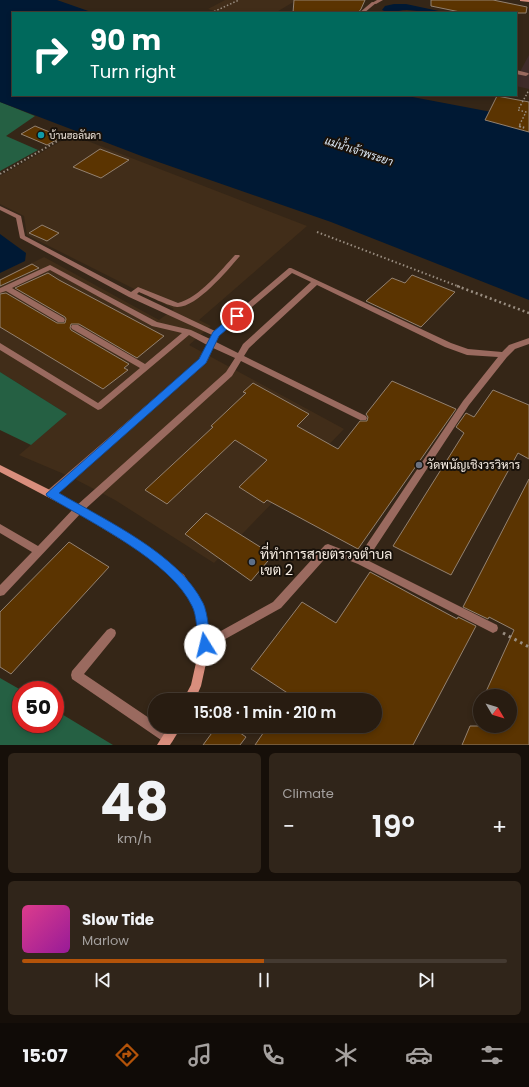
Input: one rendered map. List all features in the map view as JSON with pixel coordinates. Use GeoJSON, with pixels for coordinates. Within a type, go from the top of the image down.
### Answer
{"type":"FeatureCollection","features":[{"type":"Feature","properties":{"kind":"main road"},"geometry":{"type":"LineString","coordinates":[[522,0],[529,1]]}},
{"type":"Feature","properties":{"kind":"main road"},"geometry":{"type":"LineString","coordinates":[[0,468],[79,509],[146,550],[180,578],[199,605],[205,645],[196,686],[192,693]]}},
{"type":"Feature","properties":{"kind":"street"},"geometry":{"type":"LineString","coordinates":[[362,12],[374,3],[381,0]]}},
{"type":"Feature","properties":{"kind":"street"},"geometry":{"type":"LineString","coordinates":[[517,72],[528,73]]}},
{"type":"Feature","properties":{"kind":"street"},"geometry":{"type":"LineString","coordinates":[[0,208],[19,216],[22,237],[132,295],[216,334]]}},
{"type":"Feature","properties":{"kind":"street"},"geometry":{"type":"LineString","coordinates":[[132,295],[138,289],[177,305],[182,305],[212,282],[237,256]]}},
{"type":"Feature","properties":{"kind":"street"},"geometry":{"type":"LineString","coordinates":[[3,290],[50,267],[155,324],[188,332],[363,418]]}},
{"type":"Feature","properties":{"kind":"street"},"geometry":{"type":"LineString","coordinates":[[51,494],[203,361],[216,334],[291,270],[448,345],[467,352],[504,355]]}},
{"type":"Feature","properties":{"kind":"street"},"geometry":{"type":"LineString","coordinates":[[0,592],[79,509],[229,374],[246,346],[316,282]]}},
{"type":"Feature","properties":{"kind":"street"},"geometry":{"type":"LineString","coordinates":[[3,290],[61,320]]}},
{"type":"Feature","properties":{"kind":"street"},"geometry":{"type":"LineString","coordinates":[[75,327],[145,367]]}},
{"type":"Feature","properties":{"kind":"street"},"geometry":{"type":"LineString","coordinates":[[0,346],[98,407],[188,332]]}},
{"type":"Feature","properties":{"kind":"street"},"geometry":{"type":"LineString","coordinates":[[361,561],[431,450],[466,403],[512,347],[529,341]]}},
{"type":"Feature","properties":{"kind":"street"},"geometry":{"type":"LineString","coordinates":[[0,528],[39,552]]}},
{"type":"Feature","properties":{"kind":"street"},"geometry":{"type":"LineString","coordinates":[[205,645],[278,605],[328,548],[361,561],[493,628]]}},
{"type":"Feature","properties":{"kind":"street"},"geometry":{"type":"LineString","coordinates":[[111,633],[76,675],[165,741]]}},
{"type":"Feature","properties":{"kind":"path"},"geometry":{"type":"LineString","coordinates":[[213,12],[239,0]]}},
{"type":"Feature","properties":{"kind":"path"},"geometry":{"type":"LineString","coordinates":[[525,128],[519,126],[526,112],[518,110],[529,90]]}},
{"type":"Feature","properties":{"kind":"path"},"geometry":{"type":"LineString","coordinates":[[0,174],[62,139]]}},
{"type":"Feature","properties":{"kind":"path"},"geometry":{"type":"LineString","coordinates":[[317,232],[529,313]]}},
{"type":"Feature","properties":{"kind":"path"},"geometry":{"type":"LineString","coordinates":[[493,628],[529,646]]}},
{"type":"Feature","properties":{"kind":"shaded area"},"geometry":{"type":"Polygon","coordinates":[[[225,0],[295,1],[277,12],[218,12],[208,9],[225,0]]]}},
{"type":"Feature","properties":{"kind":"shaded area"},"geometry":{"type":"Polygon","coordinates":[[[529,55],[529,89],[517,86],[517,77],[529,55]]]}},
{"type":"Feature","properties":{"kind":"shaded area"},"geometry":{"type":"Polygon","coordinates":[[[72,135],[307,226],[199,320],[211,326],[189,345],[344,429],[214,563],[115,500],[71,477],[19,455],[67,414],[0,372],[0,279],[44,257],[159,320],[174,309],[27,235],[24,216],[0,204],[0,176],[72,135]]]}},
{"type":"Feature","properties":{"kind":"green space"},"geometry":{"type":"Polygon","coordinates":[[[0,102],[35,116],[6,136],[38,150],[0,171],[0,102]]]}},
{"type":"Feature","properties":{"kind":"green space"},"geometry":{"type":"Polygon","coordinates":[[[0,372],[67,414],[31,445],[0,430],[0,372]]]}},
{"type":"Feature","properties":{"kind":"green space"},"geometry":{"type":"Polygon","coordinates":[[[0,678],[12,685],[12,733],[64,733],[64,715],[113,745],[0,745],[0,678]]]}},
{"type":"Feature","properties":{"kind":"water","name":"แม่น้ำเจ้าพระยา"},"geometry":{"type":"Polygon","coordinates":[[[0,0],[57,0],[91,12],[12,12],[12,96],[407,96],[529,119],[529,300],[331,222],[144,157],[0,102],[0,0]]]}},
{"type":"Feature","properties":{"kind":"water"},"geometry":{"type":"Polygon","coordinates":[[[406,4],[443,12],[407,10],[388,12],[382,10],[385,6],[406,4]]]}},
{"type":"Feature","properties":{"kind":"water"},"geometry":{"type":"Polygon","coordinates":[[[0,234],[26,253],[25,261],[0,273],[0,234]]]}},
{"type":"Feature","properties":{"kind":"building"},"geometry":{"type":"Polygon","coordinates":[[[294,0],[365,0],[359,12],[293,12],[294,0]]]}},
{"type":"Feature","properties":{"kind":"building"},"geometry":{"type":"Polygon","coordinates":[[[431,0],[493,0],[527,7],[526,13],[517,13],[460,12],[431,6],[431,0]]]}},
{"type":"Feature","properties":{"kind":"building"},"geometry":{"type":"Polygon","coordinates":[[[497,96],[529,102],[529,132],[485,120],[497,96]]]}},
{"type":"Feature","properties":{"kind":"building","name":"บ้านฮอลันดา"},"geometry":{"type":"Polygon","coordinates":[[[35,126],[62,137],[47,145],[21,134],[35,126]]]}},
{"type":"Feature","properties":{"kind":"building"},"geometry":{"type":"Polygon","coordinates":[[[100,149],[129,160],[101,178],[73,167],[100,149]]]}},
{"type":"Feature","properties":{"kind":"building"},"geometry":{"type":"Polygon","coordinates":[[[42,225],[59,233],[47,241],[29,233],[42,225]]]}},
{"type":"Feature","properties":{"kind":"building"},"geometry":{"type":"Polygon","coordinates":[[[32,264],[39,268],[0,286],[0,280],[32,264]]]}},
{"type":"Feature","properties":{"kind":"building"},"geometry":{"type":"Polygon","coordinates":[[[48,273],[164,336],[137,358],[79,324],[71,324],[71,330],[129,364],[124,368],[128,370],[103,389],[0,327],[0,294],[6,293],[57,323],[65,323],[65,317],[15,288],[48,273]]]}},
{"type":"Feature","properties":{"kind":"building"},"geometry":{"type":"Polygon","coordinates":[[[412,275],[455,292],[421,327],[366,301],[392,278],[405,283],[412,275]]]}},
{"type":"Feature","properties":{"kind":"building"},"geometry":{"type":"Polygon","coordinates":[[[392,381],[456,409],[358,549],[267,500],[264,503],[239,487],[267,460],[235,440],[167,504],[145,490],[213,427],[211,426],[246,393],[243,392],[253,383],[309,414],[297,426],[338,449],[360,421],[367,421],[368,417],[366,414],[392,381]]]}},
{"type":"Feature","properties":{"kind":"building"},"geometry":{"type":"Polygon","coordinates":[[[493,390],[529,405],[529,459],[518,453],[451,575],[393,546],[464,433],[456,427],[466,413],[474,417],[493,390]]]}},
{"type":"Feature","properties":{"kind":"building"},"geometry":{"type":"Polygon","coordinates":[[[529,479],[529,745],[462,745],[470,726],[473,726],[473,733],[517,733],[517,689],[487,689],[514,630],[489,617],[488,619],[463,607],[529,479]]]}},
{"type":"Feature","properties":{"kind":"building"},"geometry":{"type":"Polygon","coordinates":[[[206,513],[273,555],[251,581],[185,534],[206,513]]]}},
{"type":"Feature","properties":{"kind":"building"},"geometry":{"type":"Polygon","coordinates":[[[69,542],[109,567],[11,674],[0,667],[0,612],[69,542]]]}},
{"type":"Feature","properties":{"kind":"building"},"geometry":{"type":"Polygon","coordinates":[[[370,572],[457,619],[458,617],[476,626],[413,745],[255,745],[263,733],[382,733],[382,693],[287,693],[251,669],[302,602],[336,623],[370,572]]]}},
{"type":"Feature","properties":{"kind":"building"},"geometry":{"type":"Polygon","coordinates":[[[212,733],[240,733],[246,737],[240,745],[203,745],[212,733]]]}},
{"type":"Feature","properties":{"kind":"place","name":"บ้านฮอลันดา"},"geometry":{"type":"Point","coordinates":[41,135]}},
{"type":"Feature","properties":{"kind":"place","name":"วัดพนัญเชิงวรวิหาร"},"geometry":{"type":"Point","coordinates":[419,465]}},
{"type":"Feature","properties":{"kind":"place","name":"ที่ทำการสายตรวจตำบล เขต 2"},"geometry":{"type":"Point","coordinates":[252,562]}},
{"type":"Feature","properties":{"kind":"route"},"geometry":{"type":"LineString","coordinates":[[205,645],[199,605],[180,578],[146,550],[79,509],[51,494],[203,361],[216,334],[237,316]]}}]}
